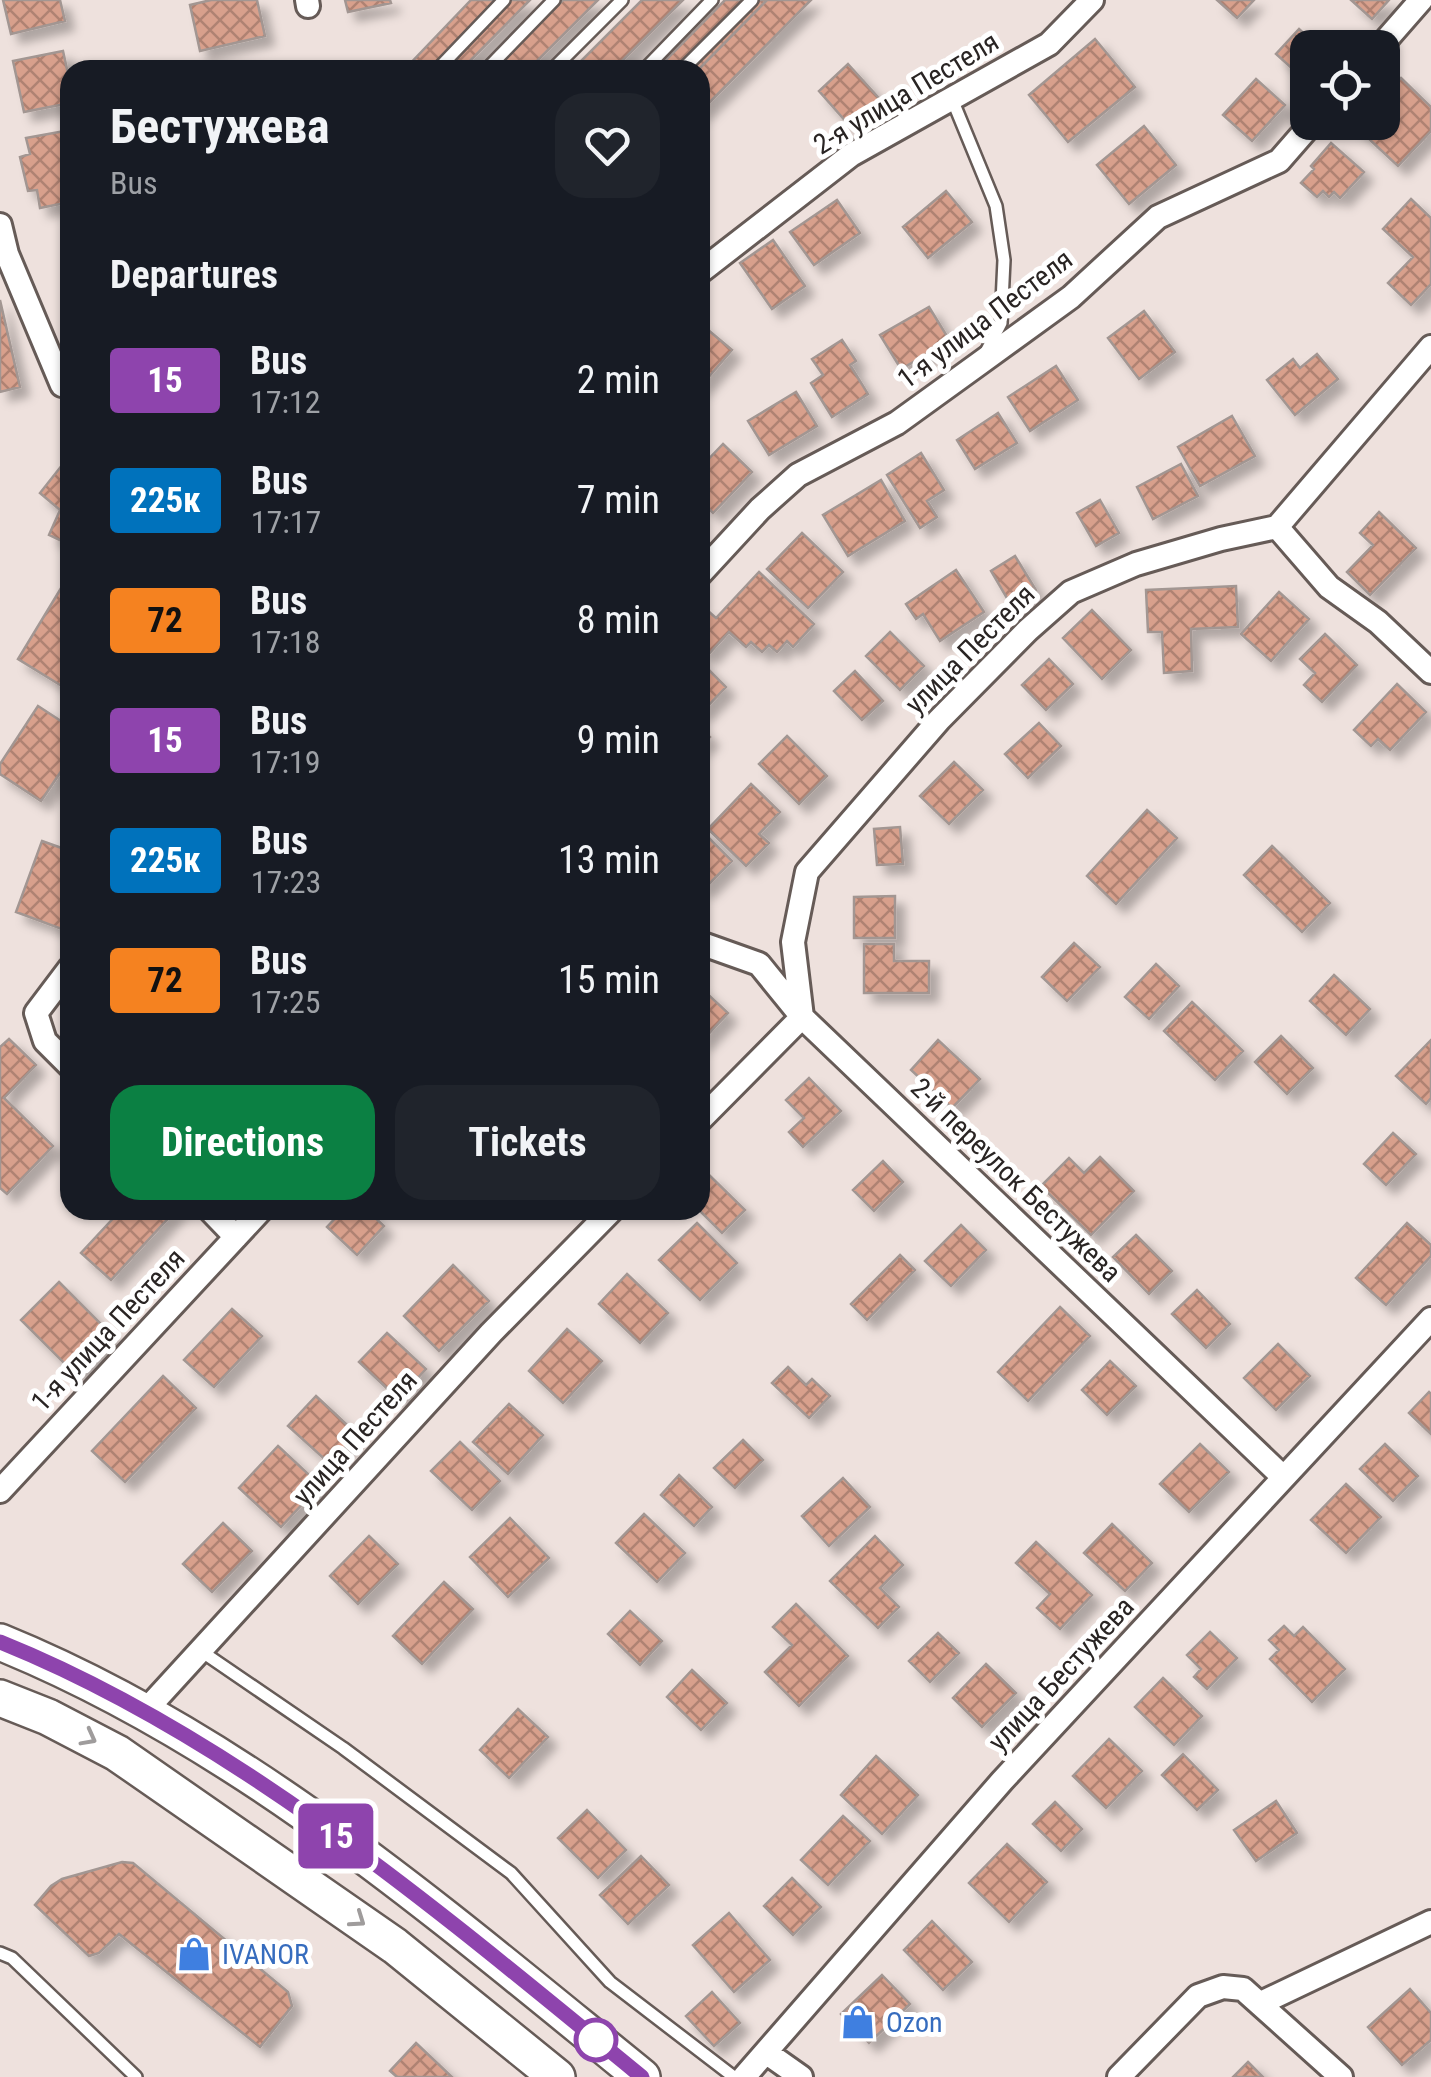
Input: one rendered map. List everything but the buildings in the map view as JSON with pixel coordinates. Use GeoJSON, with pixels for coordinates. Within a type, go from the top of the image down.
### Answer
{"type":"FeatureCollection","features":[{"type":"Feature","properties":{"kind":"main road"},"geometry":{"type":"LineString","coordinates":[[0,1642],[66,1669],[146,1710],[332,1833],[470,1937],[642,2077]]}},
{"type":"Feature","properties":{"kind":"main road"},"geometry":{"type":"LineString","coordinates":[[0,1698],[48,1717],[117,1753],[396,1946],[557,2077]]}},
{"type":"Feature","properties":{"kind":"street","name":"2-я улица Пестеля"},"geometry":{"type":"LineString","coordinates":[[710,264],[850,155],[1049,44],[1092,0]]}},
{"type":"Feature","properties":{"kind":"street"},"geometry":{"type":"LineString","coordinates":[[1395,30],[1421,0]]}},
{"type":"Feature","properties":{"kind":"street","name":"1-я улица Пестеля"},"geometry":{"type":"LineString","coordinates":[[710,563],[798,475],[897,422],[980,363],[1071,296],[1158,217],[1279,161],[1297,140]]}},
{"type":"Feature","properties":{"kind":"street"},"geometry":{"type":"LineString","coordinates":[[0,225],[3,254],[60,375]]}},
{"type":"Feature","properties":{"kind":"street"},"geometry":{"type":"LineString","coordinates":[[1431,347],[1277,528],[1329,587],[1378,622],[1431,672]]}},
{"type":"Feature","properties":{"kind":"street","name":"улица Пестеля"},"geometry":{"type":"LineString","coordinates":[[802,1016],[793,942],[807,872],[939,720],[1071,592],[1136,564],[1277,528]]}},
{"type":"Feature","properties":{"kind":"street","name":"2-й переулок Бестужева"},"geometry":{"type":"LineString","coordinates":[[710,947],[759,964],[802,1016],[1283,1477]]}},
{"type":"Feature","properties":{"kind":"street"},"geometry":{"type":"LineString","coordinates":[[60,981],[36,1013],[46,1040],[60,1055]]}},
{"type":"Feature","properties":{"kind":"street"},"geometry":{"type":"LineString","coordinates":[[710,1110],[802,1016]]}},
{"type":"Feature","properties":{"kind":"street"},"geometry":{"type":"LineString","coordinates":[[220,1220],[236,1237]]}},
{"type":"Feature","properties":{"kind":"street","name":"1-я улица Пестеля"},"geometry":{"type":"LineString","coordinates":[[0,1491],[252,1220]]}},
{"type":"Feature","properties":{"kind":"street","name":"улица Пестеля"},"geometry":{"type":"LineString","coordinates":[[146,1710],[491,1333],[602,1220]]}},
{"type":"Feature","properties":{"kind":"street","name":"улица Бестужева"},"geometry":{"type":"LineString","coordinates":[[744,2077],[1002,1781],[1431,1319]]}},
{"type":"Feature","properties":{"kind":"street"},"geometry":{"type":"LineString","coordinates":[[1261,2003],[1431,1922]]}},
{"type":"Feature","properties":{"kind":"street"},"geometry":{"type":"LineString","coordinates":[[1119,2077],[1198,1996],[1222,1987],[1243,1990],[1261,2003],[1341,2077]]}},
{"type":"Feature","properties":{"kind":"street"},"geometry":{"type":"LineString","coordinates":[[767,2052],[801,2077]]}},
{"type":"Feature","properties":{"kind":"lane"},"geometry":{"type":"LineString","coordinates":[[446,60],[504,0]]}},
{"type":"Feature","properties":{"kind":"lane"},"geometry":{"type":"LineString","coordinates":[[496,60],[554,0]]}},
{"type":"Feature","properties":{"kind":"lane"},"geometry":{"type":"LineString","coordinates":[[562,60],[622,0]]}},
{"type":"Feature","properties":{"kind":"lane"},"geometry":{"type":"LineString","coordinates":[[654,60],[712,0]]}},
{"type":"Feature","properties":{"kind":"lane"},"geometry":{"type":"LineString","coordinates":[[692,60],[752,0]]}},
{"type":"Feature","properties":{"kind":"lane"},"geometry":{"type":"LineString","coordinates":[[952,100],[996,206],[1004,260],[1001,323],[980,363]]}},
{"type":"Feature","properties":{"kind":"lane"},"geometry":{"type":"LineString","coordinates":[[201,1651],[343,1748],[511,1873],[610,1982],[734,2077]]}},
{"type":"Feature","properties":{"kind":"lane"},"geometry":{"type":"LineString","coordinates":[[0,1953],[12,1958],[136,2077]]}},
{"type":"Feature","properties":{"kind":"bus line","name":"15"},"geometry":{"type":"LineString","coordinates":[[0,1642],[66,1669],[146,1710],[332,1833],[470,1937],[642,2077]]}},
{"type":"Feature","properties":{"kind":"place","name":"IVANOR"},"geometry":{"type":"Point","coordinates":[194,1954]}},
{"type":"Feature","properties":{"kind":"place","name":"Ozon"},"geometry":{"type":"Point","coordinates":[858,2022]}}]}
